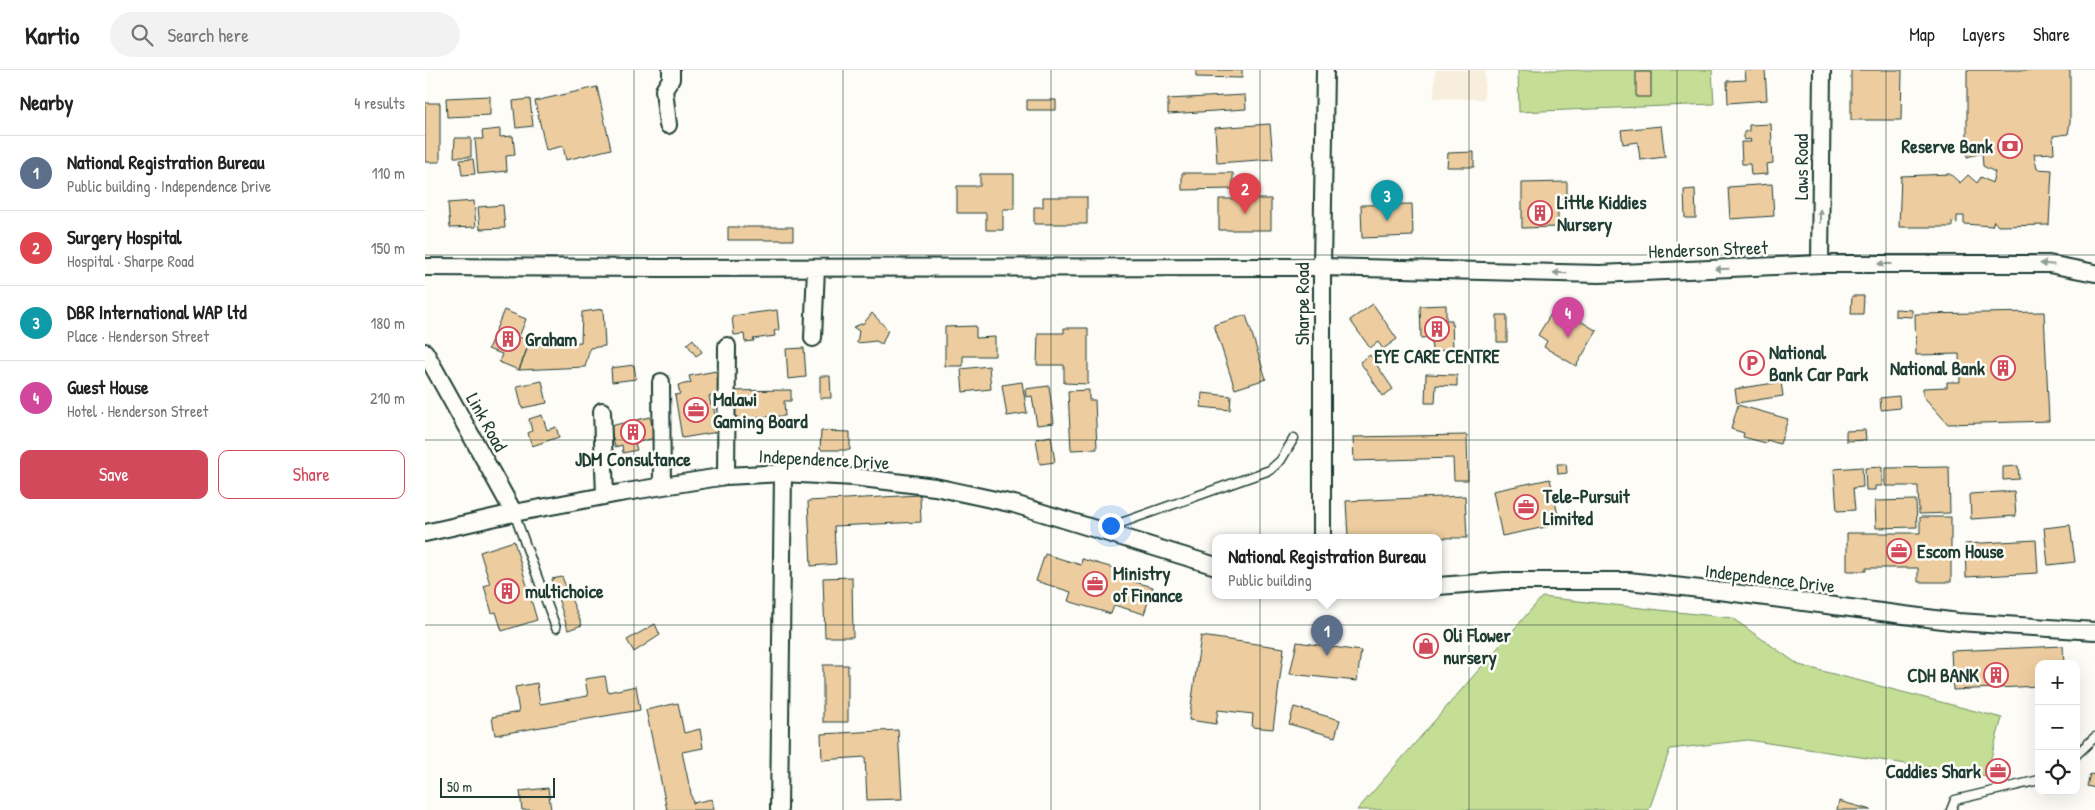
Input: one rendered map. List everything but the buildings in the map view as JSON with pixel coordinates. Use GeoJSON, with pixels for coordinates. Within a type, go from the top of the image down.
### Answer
{"type":"FeatureCollection","features":[{"type":"Feature","properties":{"kind":"street"},"geometry":{"type":"LineString","coordinates":[[668,126],[663,90],[671,79],[671,70]]}},
{"type":"Feature","properties":{"kind":"street","name":"Sharpe Road"},"geometry":{"type":"LineString","coordinates":[[1322,534],[1322,267],[1325,70]]}},
{"type":"Feature","properties":{"kind":"street","name":"Laws Road"},"geometry":{"type":"LineString","coordinates":[[1820,264],[1821,70]]}},
{"type":"Feature","properties":{"kind":"street","name":"Henderson Street"},"geometry":{"type":"LineString","coordinates":[[425,266],[816,268],[1322,267],[1600,274],[1820,264],[2049,264],[2095,273]]}},
{"type":"Feature","properties":{"kind":"street"},"geometry":{"type":"LineString","coordinates":[[813,338],[816,268]]}},
{"type":"Feature","properties":{"kind":"street"},"geometry":{"type":"LineString","coordinates":[[726,476],[727,346]]}},
{"type":"Feature","properties":{"kind":"street","name":"Link Road"},"geometry":{"type":"LineString","coordinates":[[425,352],[514,512]]}},
{"type":"Feature","properties":{"kind":"street"},"geometry":{"type":"LineString","coordinates":[[661,382],[662,486]]}},
{"type":"Feature","properties":{"kind":"street"},"geometry":{"type":"LineString","coordinates":[[602,411],[605,496]]}},
{"type":"Feature","properties":{"kind":"street"},"geometry":{"type":"LineString","coordinates":[[779,810],[783,473]]}},
{"type":"Feature","properties":{"kind":"street","name":"Independence Drive"},"geometry":{"type":"LineString","coordinates":[[425,533],[514,512],[662,486],[726,476],[783,473],[854,477],[935,487],[1015,504],[1212,565]]}},
{"type":"Feature","properties":{"kind":"street","name":"Independence Drive"},"geometry":{"type":"LineString","coordinates":[[1442,586],[1505,581],[1629,581],[1958,622],[2095,631]]}},
{"type":"Feature","properties":{"kind":"lane"},"geometry":{"type":"LineString","coordinates":[[1102,530],[1270,470],[1281,460],[1294,438]]}},
{"type":"Feature","properties":{"kind":"lane"},"geometry":{"type":"LineString","coordinates":[[514,512],[556,628]]}},
{"type":"Feature","properties":{"kind":"lane"},"geometry":{"type":"LineString","coordinates":[[2080,751],[2095,737]]}},
{"type":"Feature","properties":{"kind":"lane"},"geometry":{"type":"LineString","coordinates":[[1951,810],[1955,800],[2035,781]]}},
{"type":"Feature","properties":{"kind":"shaded area"},"geometry":{"type":"Polygon","coordinates":[[[1435,70],[1485,70],[1484,99],[1434,98],[1435,70]]]}},
{"type":"Feature","properties":{"kind":"green space"},"geometry":{"type":"Polygon","coordinates":[[[1518,70],[1712,70],[1714,104],[1519,112],[1518,70]]]}},
{"type":"Feature","properties":{"kind":"green space"},"geometry":{"type":"Polygon","coordinates":[[[1542,597],[1732,618],[1799,665],[2002,718],[1986,776],[1748,740],[1670,749],[1649,810],[1357,810],[1542,597]]]}},
{"type":"Feature","properties":{"kind":"place","name":"Reserve Bank"},"geometry":{"type":"Point","coordinates":[2010,146]}},
{"type":"Feature","properties":{"kind":"place","name":"Little Kiddies Nursery"},"geometry":{"type":"Point","coordinates":[1540,213]}},
{"type":"Feature","properties":{"kind":"place","name":"Surgery Hospital"},"geometry":{"type":"Point","coordinates":[1245,214]}},
{"type":"Feature","properties":{"kind":"place","name":"DBR International WAP ltd"},"geometry":{"type":"Point","coordinates":[1387,221]}},
{"type":"Feature","properties":{"kind":"place","name":"EYE CARE CENTRE"},"geometry":{"type":"Point","coordinates":[1437,329]}},
{"type":"Feature","properties":{"kind":"place","name":"Guest House"},"geometry":{"type":"Point","coordinates":[1568,338]}},
{"type":"Feature","properties":{"kind":"place","name":"Graham"},"geometry":{"type":"Point","coordinates":[508,339]}},
{"type":"Feature","properties":{"kind":"place","name":"National Bank Car Park"},"geometry":{"type":"Point","coordinates":[1752,363]}},
{"type":"Feature","properties":{"kind":"place","name":"National Bank"},"geometry":{"type":"Point","coordinates":[2003,368]}},
{"type":"Feature","properties":{"kind":"place","name":"Malawi Gaming Board"},"geometry":{"type":"Point","coordinates":[696,410]}},
{"type":"Feature","properties":{"kind":"place","name":"JDM Consultance"},"geometry":{"type":"Point","coordinates":[633,432]}},
{"type":"Feature","properties":{"kind":"place","name":"Tele-Pursuit Limited"},"geometry":{"type":"Point","coordinates":[1526,507]}},
{"type":"Feature","properties":{"kind":"place","name":"Escom House"},"geometry":{"type":"Point","coordinates":[1899,551]}},
{"type":"Feature","properties":{"kind":"place","name":"Ministry of Finance"},"geometry":{"type":"Point","coordinates":[1095,584]}},
{"type":"Feature","properties":{"kind":"place","name":"multichoice"},"geometry":{"type":"Point","coordinates":[507,591]}},
{"type":"Feature","properties":{"kind":"place","name":"Oli Flower nursery"},"geometry":{"type":"Point","coordinates":[1426,646]}},
{"type":"Feature","properties":{"kind":"place","name":"National Registration Bureau"},"geometry":{"type":"Point","coordinates":[1327,656]}},
{"type":"Feature","properties":{"kind":"place","name":"CDH BANK"},"geometry":{"type":"Point","coordinates":[1996,675]}},
{"type":"Feature","properties":{"kind":"place","name":"Caddies Shark"},"geometry":{"type":"Point","coordinates":[1998,771]}}]}
